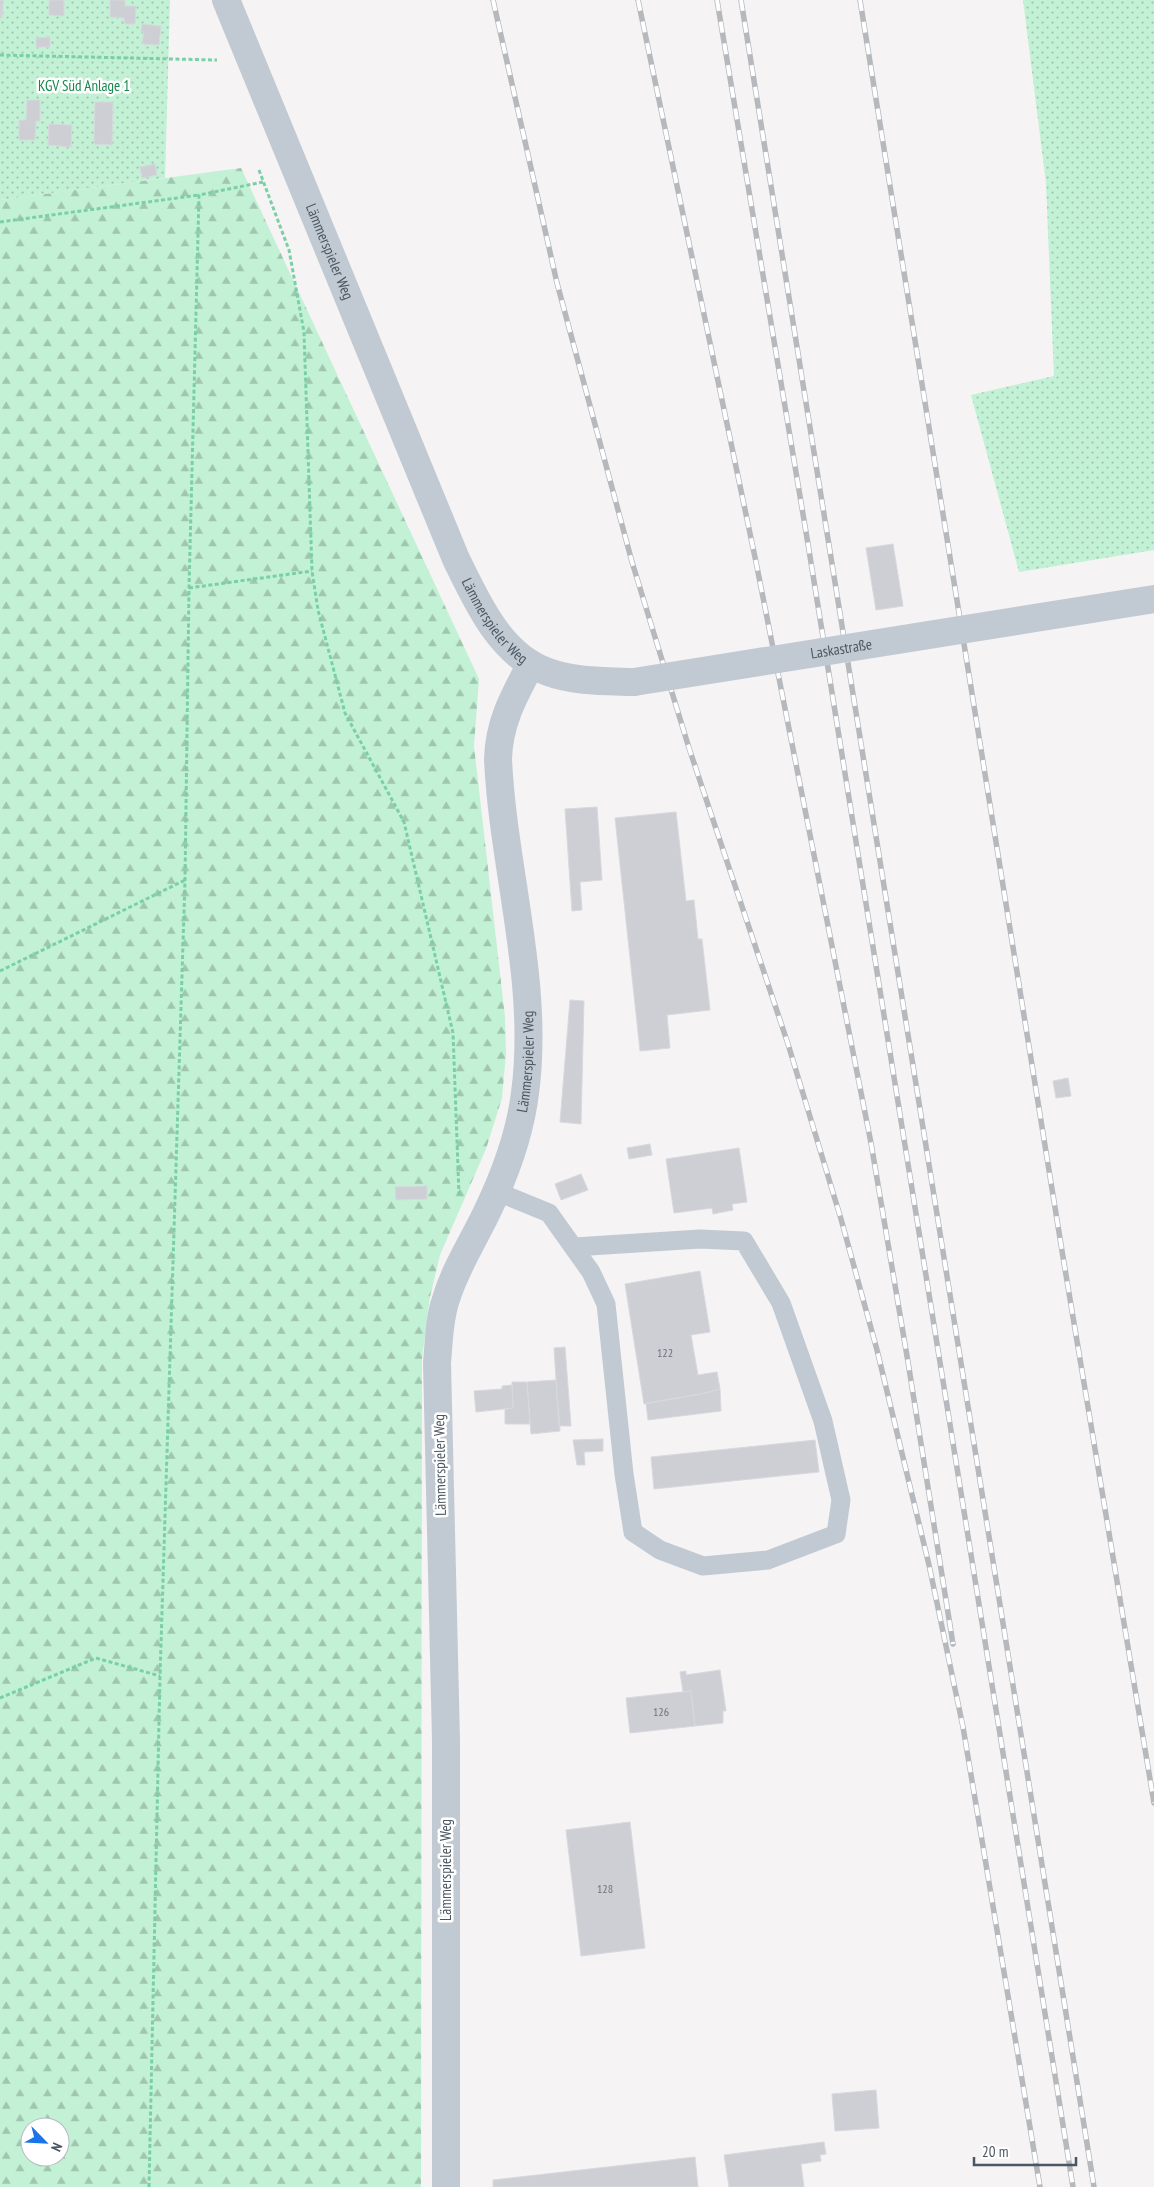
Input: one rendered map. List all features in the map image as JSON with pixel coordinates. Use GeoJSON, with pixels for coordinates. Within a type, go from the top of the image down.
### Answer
{"type":"FeatureCollection","features":[{"type":"Feature","properties":{"kind":"street","name":"Lämmerspieler Weg"},"geometry":{"type":"LineString","coordinates":[[226,0],[234,55],[456,559],[474,597],[499,636],[515,652],[531,664],[504,720],[499,742],[499,778],[527,994],[529,1048],[525,1093],[519,1125],[507,1164],[486,1214],[456,1272],[445,1302],[437,1363],[446,1740],[446,2187]]}},
{"type":"Feature","properties":{"kind":"street","name":"Laskastraße"},"geometry":{"type":"LineString","coordinates":[[531,664],[547,672],[568,678],[634,682],[1154,599]]}},
{"type":"Feature","properties":{"kind":"lane"},"geometry":{"type":"LineString","coordinates":[[495,1191],[549,1213],[591,1272],[606,1304],[624,1474],[633,1532],[660,1550],[703,1566],[768,1560],[836,1534],[841,1500],[822,1421],[781,1303],[744,1240],[700,1239],[574,1247]]}},
{"type":"Feature","properties":{"kind":"path"},"geometry":{"type":"LineString","coordinates":[[0,55],[234,55]]}},
{"type":"Feature","properties":{"kind":"path"},"geometry":{"type":"LineString","coordinates":[[257,164],[288,250],[304,332],[312,571],[318,610],[345,713],[404,822],[453,1033],[459,1201]]}},
{"type":"Feature","properties":{"kind":"path"},"geometry":{"type":"LineString","coordinates":[[0,222],[199,195],[263,182]]}},
{"type":"Feature","properties":{"kind":"path"},"geometry":{"type":"LineString","coordinates":[[149,2187],[160,1676],[185,880],[189,588],[199,195]]}},
{"type":"Feature","properties":{"kind":"path"},"geometry":{"type":"LineString","coordinates":[[189,588],[312,571]]}},
{"type":"Feature","properties":{"kind":"path"},"geometry":{"type":"LineString","coordinates":[[0,971],[185,880]]}},
{"type":"Feature","properties":{"kind":"path"},"geometry":{"type":"LineString","coordinates":[[0,1698],[96,1658],[160,1676]]}},
{"type":"Feature","properties":{"kind":"green space","name":"KGV Süd Anlage 1"},"geometry":{"type":"Polygon","coordinates":[[[0,0],[170,0],[165,178],[0,200],[0,0]]]}},
{"type":"Feature","properties":{"kind":"green space"},"geometry":{"type":"Polygon","coordinates":[[[1023,0],[1154,0],[1154,550],[1019,572],[971,395],[1054,376],[1046,183],[1023,0]]]}},
{"type":"Feature","properties":{"kind":"green space"},"geometry":{"type":"Polygon","coordinates":[[[241,168],[479,679],[474,746],[505,1017],[506,1053],[502,1098],[486,1149],[440,1255],[430,1297],[422,1359],[421,2187],[0,2187],[0,200],[241,168]]]}},
{"type":"Feature","properties":{"kind":"building"},"geometry":{"type":"Polygon","coordinates":[[[0,0],[3,0],[2,18],[0,18],[0,0]]]}},
{"type":"Feature","properties":{"kind":"building"},"geometry":{"type":"Polygon","coordinates":[[[49,0],[64,0],[64,16],[49,15],[49,0]]]}},
{"type":"Feature","properties":{"kind":"building"},"geometry":{"type":"Polygon","coordinates":[[[110,0],[125,0],[125,6],[136,6],[135,24],[125,24],[124,18],[110,17],[110,0]]]}},
{"type":"Feature","properties":{"kind":"building"},"geometry":{"type":"Polygon","coordinates":[[[142,24],[161,26],[159,45],[142,44],[144,32],[141,32],[142,24]]]}},
{"type":"Feature","properties":{"kind":"building"},"geometry":{"type":"Polygon","coordinates":[[[50,37],[50,47],[36,47],[36,38],[50,37]]]}},
{"type":"Feature","properties":{"kind":"building"},"geometry":{"type":"Polygon","coordinates":[[[27,100],[40,100],[40,121],[36,121],[35,140],[19,140],[19,120],[26,120],[27,100]]]}},
{"type":"Feature","properties":{"kind":"building"},"geometry":{"type":"Polygon","coordinates":[[[95,102],[113,102],[112,145],[94,144],[95,102]]]}},
{"type":"Feature","properties":{"kind":"building"},"geometry":{"type":"Polygon","coordinates":[[[49,124],[72,125],[71,147],[48,145],[49,124]]]}},
{"type":"Feature","properties":{"kind":"building"},"geometry":{"type":"Polygon","coordinates":[[[155,164],[157,175],[142,178],[140,167],[155,164]]]}},
{"type":"Feature","properties":{"kind":"building"},"geometry":{"type":"Polygon","coordinates":[[[893,544],[903,606],[876,610],[866,548],[893,544]]]}},
{"type":"Feature","properties":{"kind":"building"},"geometry":{"type":"Polygon","coordinates":[[[597,807],[602,880],[580,882],[582,910],[572,911],[565,809],[597,807]]]}},
{"type":"Feature","properties":{"kind":"building"},"geometry":{"type":"Polygon","coordinates":[[[676,812],[686,901],[694,900],[698,939],[702,939],[710,1010],[667,1015],[670,1048],[640,1051],[615,818],[676,812]]]}},
{"type":"Feature","properties":{"kind":"building"},"geometry":{"type":"Polygon","coordinates":[[[570,1000],[584,1001],[581,1124],[560,1122],[570,1000]]]}},
{"type":"Feature","properties":{"kind":"building"},"geometry":{"type":"Polygon","coordinates":[[[1068,1078],[1071,1096],[1056,1098],[1053,1081],[1068,1078]]]}},
{"type":"Feature","properties":{"kind":"building"},"geometry":{"type":"Polygon","coordinates":[[[650,1144],[652,1155],[629,1159],[627,1148],[650,1144]]]}},
{"type":"Feature","properties":{"kind":"building"},"geometry":{"type":"Polygon","coordinates":[[[739,1148],[747,1202],[732,1204],[733,1210],[713,1214],[712,1208],[674,1213],[666,1159],[739,1148]]]}},
{"type":"Feature","properties":{"kind":"building"},"geometry":{"type":"Polygon","coordinates":[[[581,1174],[588,1190],[561,1200],[555,1184],[581,1174]]]}},
{"type":"Feature","properties":{"kind":"building"},"geometry":{"type":"Polygon","coordinates":[[[427,1186],[427,1199],[396,1200],[395,1187],[427,1186]]]}},
{"type":"Feature","properties":{"kind":"building"},"geometry":{"type":"Polygon","coordinates":[[[700,1271],[710,1332],[691,1335],[698,1375],[717,1372],[720,1389],[644,1404],[625,1284],[700,1271]]]}},
{"type":"Feature","properties":{"kind":"building"},"geometry":{"type":"Polygon","coordinates":[[[565,1347],[571,1426],[559,1426],[554,1348],[565,1347]]]}},
{"type":"Feature","properties":{"kind":"building"},"geometry":{"type":"Polygon","coordinates":[[[556,1380],[560,1431],[531,1434],[527,1382],[556,1380]]]}},
{"type":"Feature","properties":{"kind":"building"},"geometry":{"type":"Polygon","coordinates":[[[512,1382],[527,1382],[530,1424],[505,1424],[505,1409],[513,1408],[512,1382]]]}},
{"type":"Feature","properties":{"kind":"building"},"geometry":{"type":"Polygon","coordinates":[[[512,1385],[513,1408],[476,1412],[474,1391],[502,1389],[502,1386],[512,1385]]]}},
{"type":"Feature","properties":{"kind":"building"},"geometry":{"type":"Polygon","coordinates":[[[720,1389],[721,1411],[648,1420],[646,1403],[720,1389]]]}},
{"type":"Feature","properties":{"kind":"building"},"geometry":{"type":"Polygon","coordinates":[[[603,1439],[603,1451],[584,1452],[585,1465],[577,1465],[573,1440],[603,1439]]]}},
{"type":"Feature","properties":{"kind":"building"},"geometry":{"type":"Polygon","coordinates":[[[815,1440],[819,1472],[654,1489],[651,1457],[815,1440]]]}},
{"type":"Feature","properties":{"kind":"building"},"geometry":{"type":"Polygon","coordinates":[[[720,1670],[726,1711],[723,1711],[723,1723],[695,1726],[691,1691],[683,1692],[680,1672],[686,1671],[686,1675],[720,1670]]]}},
{"type":"Feature","properties":{"kind":"building"},"geometry":{"type":"Polygon","coordinates":[[[691,1691],[695,1726],[630,1733],[626,1698],[691,1691]]]}},
{"type":"Feature","properties":{"kind":"building"},"geometry":{"type":"Polygon","coordinates":[[[630,1822],[645,1948],[581,1956],[566,1830],[630,1822]]]}},
{"type":"Feature","properties":{"kind":"building"},"geometry":{"type":"Polygon","coordinates":[[[876,2090],[879,2128],[835,2131],[832,2094],[876,2090]]]}},
{"type":"Feature","properties":{"kind":"building"},"geometry":{"type":"Polygon","coordinates":[[[824,2142],[826,2154],[820,2155],[821,2161],[801,2164],[804,2187],[729,2187],[724,2155],[824,2142]]]}},
{"type":"Feature","properties":{"kind":"building"},"geometry":{"type":"Polygon","coordinates":[[[695,2157],[698,2187],[493,2187],[493,2180],[695,2157]]]}},
{"type":"Feature","properties":{"kind":"railway"},"geometry":{"type":"LineString","coordinates":[[493,0],[557,283],[632,562],[689,748],[788,1044],[841,1219],[877,1350],[929,1565],[963,1727],[1040,2187]]}},
{"type":"Feature","properties":{"kind":"railway"},"geometry":{"type":"LineString","coordinates":[[638,0],[756,562],[871,1143],[953,1644]]}},
{"type":"Feature","properties":{"kind":"railway"},"geometry":{"type":"LineString","coordinates":[[717,0],[808,544],[1073,2187]]}},
{"type":"Feature","properties":{"kind":"railway"},"geometry":{"type":"LineString","coordinates":[[741,0],[1094,2187]]}},
{"type":"Feature","properties":{"kind":"railway"},"geometry":{"type":"LineString","coordinates":[[860,0],[1063,1257],[1154,1803]]}}]}
